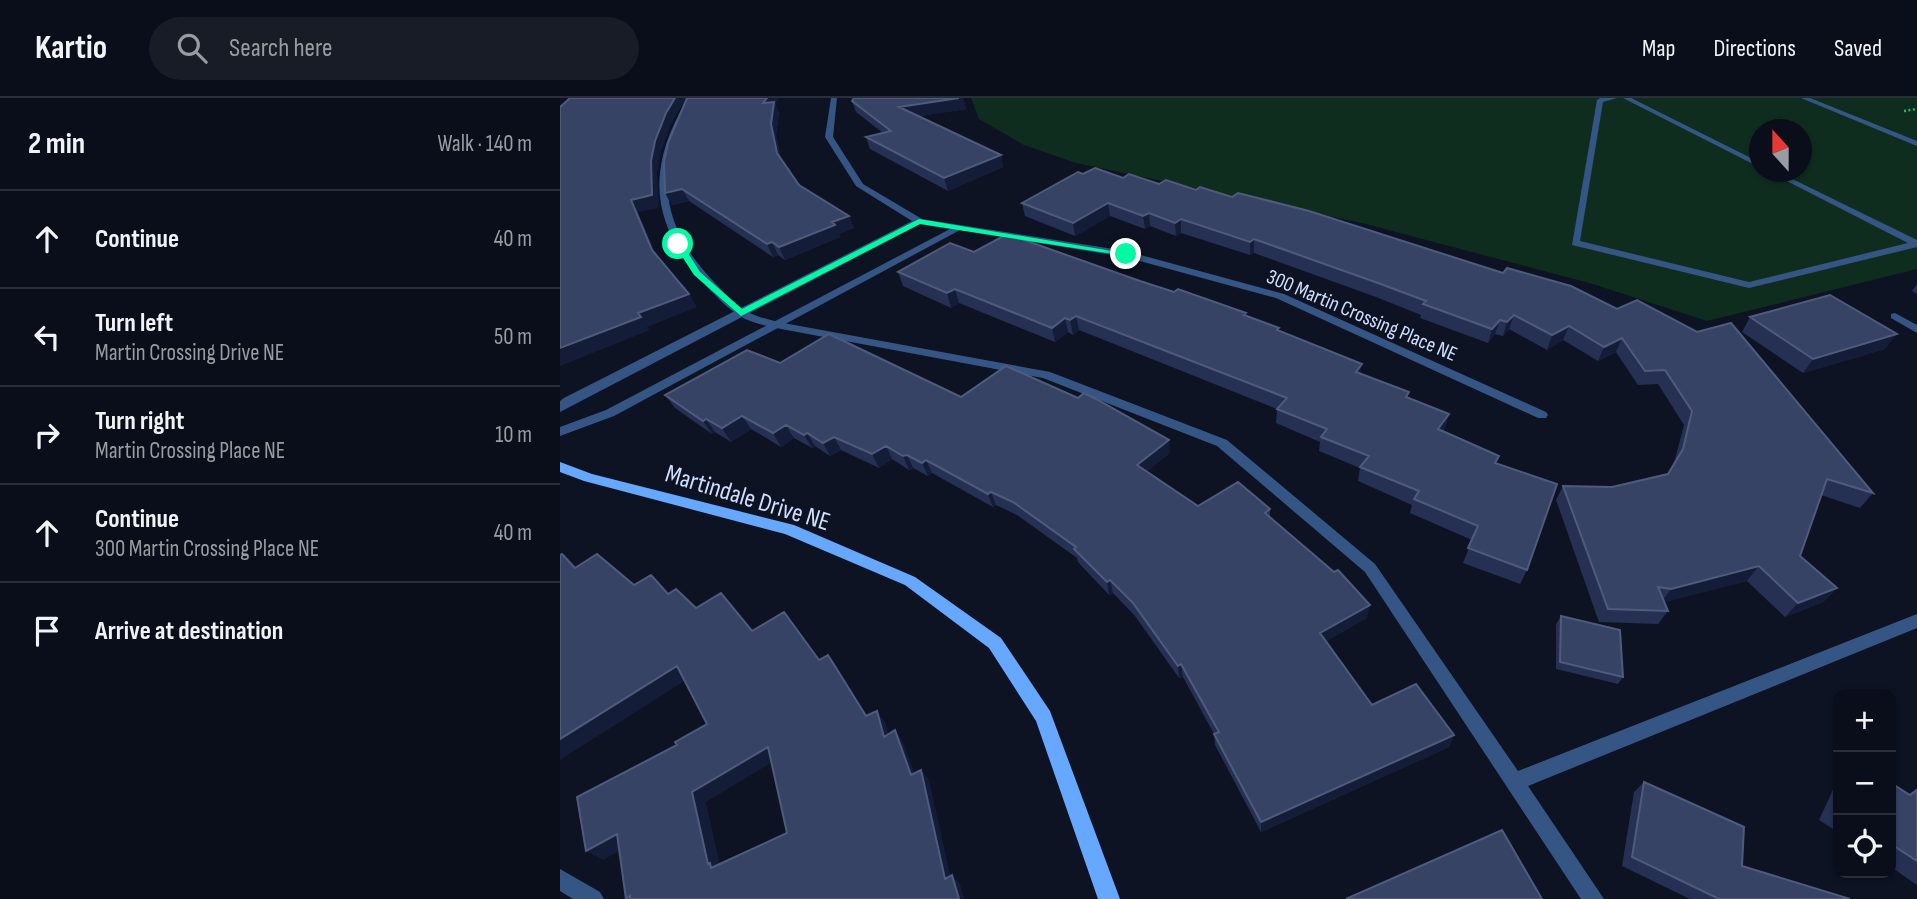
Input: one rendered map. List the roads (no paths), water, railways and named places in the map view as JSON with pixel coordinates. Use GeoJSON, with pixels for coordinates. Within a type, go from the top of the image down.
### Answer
{"type":"FeatureCollection","features":[{"type":"Feature","properties":{"kind":"street"},"geometry":{"type":"LineString","coordinates":[[691,98],[675,124],[663,165],[662,204],[678,244],[697,273],[741,313],[776,325],[1046,374],[1222,443],[1370,568],[1592,899]]}},
{"type":"Feature","properties":{"kind":"street"},"geometry":{"type":"LineString","coordinates":[[834,98],[830,137],[860,186],[919,222]]}},
{"type":"Feature","properties":{"kind":"street"},"geometry":{"type":"LineString","coordinates":[[1614,98],[1600,100],[1575,243],[1749,285],[1917,244]]}},
{"type":"Feature","properties":{"kind":"street"},"geometry":{"type":"LineString","coordinates":[[1626,98],[1749,160]]}},
{"type":"Feature","properties":{"kind":"street"},"geometry":{"type":"LineString","coordinates":[[1804,98],[1917,144]]}},
{"type":"Feature","properties":{"kind":"street"},"geometry":{"type":"LineString","coordinates":[[1793,182],[1917,244]]}},
{"type":"Feature","properties":{"kind":"street"},"geometry":{"type":"LineString","coordinates":[[560,408],[568,401],[919,222]]}},
{"type":"Feature","properties":{"kind":"street","name":"300 Martin Crossing Place NE"},"geometry":{"type":"LineString","coordinates":[[919,222],[1126,254],[1280,296],[1542,415]]}},
{"type":"Feature","properties":{"kind":"street"},"geometry":{"type":"LineString","coordinates":[[560,432],[610,413],[956,229]]}},
{"type":"Feature","properties":{"kind":"street"},"geometry":{"type":"LineString","coordinates":[[1895,316],[1917,330]]}},
{"type":"Feature","properties":{"kind":"street","name":"Martindale Drive NE"},"geometry":{"type":"LineString","coordinates":[[560,467],[589,478],[789,529],[910,581],[995,643],[1044,717],[1109,899]]}},
{"type":"Feature","properties":{"kind":"street"},"geometry":{"type":"LineString","coordinates":[[1515,782],[1917,621]]}},
{"type":"Feature","properties":{"kind":"street"},"geometry":{"type":"LineString","coordinates":[[560,879],[593,899]]}}]}
